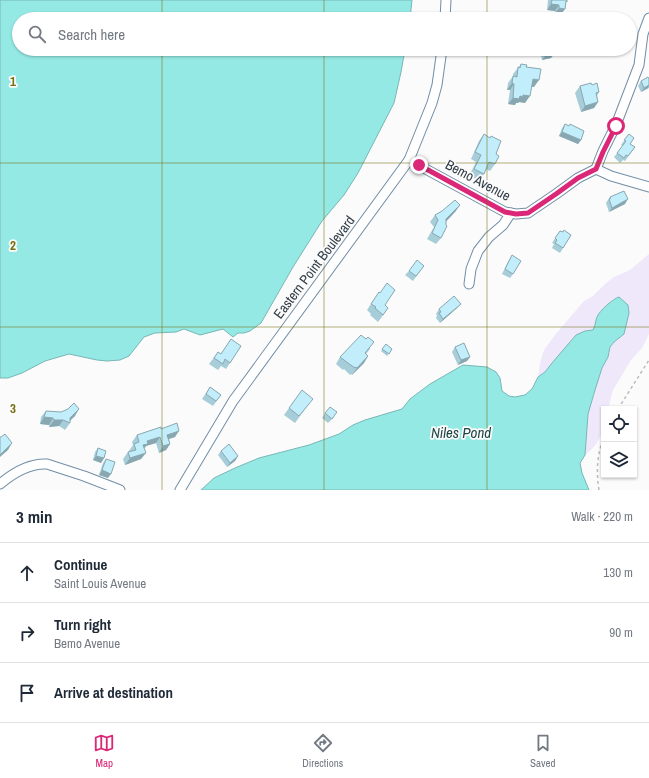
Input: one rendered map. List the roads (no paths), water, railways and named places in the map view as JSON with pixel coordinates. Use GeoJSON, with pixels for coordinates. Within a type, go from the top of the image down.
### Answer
{"type":"FeatureCollection","features":[{"type":"Feature","properties":{"kind":"street"},"geometry":{"type":"LineString","coordinates":[[445,12],[446,0]]}},
{"type":"Feature","properties":{"kind":"street"},"geometry":{"type":"LineString","coordinates":[[470,284],[471,269],[478,251],[489,237],[503,225],[511,213],[528,213],[578,178],[596,169],[616,126],[639,65],[643,34],[649,18]]}},
{"type":"Feature","properties":{"kind":"street","name":"Eastern Point Boulevard"},"geometry":{"type":"LineString","coordinates":[[180,490],[233,401],[410,160],[432,103],[441,56]]}},
{"type":"Feature","properties":{"kind":"street","name":"Bemo Avenue"},"geometry":{"type":"LineString","coordinates":[[410,160],[505,212],[511,213]]}},
{"type":"Feature","properties":{"kind":"street"},"geometry":{"type":"LineString","coordinates":[[596,169],[611,176],[649,187]]}},
{"type":"Feature","properties":{"kind":"street"},"geometry":{"type":"LineString","coordinates":[[0,484],[10,476],[27,467],[41,464],[59,468],[120,490]]}},
{"type":"Feature","properties":{"kind":"water"},"geometry":{"type":"Polygon","coordinates":[[[0,0],[412,0],[411,12],[12,12],[12,56],[404,56],[394,103],[358,173],[344,195],[322,221],[293,267],[261,323],[250,331],[238,333],[233,337],[223,329],[200,335],[184,329],[176,332],[155,333],[144,337],[129,356],[120,360],[97,360],[69,354],[45,361],[22,373],[8,378],[0,378],[0,0]]]}},
{"type":"Feature","properties":{"kind":"water","name":"Niles Pond"},"geometry":{"type":"Polygon","coordinates":[[[619,297],[628,305],[629,313],[624,334],[610,347],[608,357],[602,368],[588,414],[585,455],[580,463],[582,473],[589,490],[201,490],[214,478],[259,458],[309,445],[339,434],[353,425],[365,420],[402,409],[410,399],[430,384],[463,365],[487,367],[496,372],[500,378],[502,391],[509,396],[515,397],[525,395],[532,389],[538,377],[545,372],[576,335],[585,331],[593,330],[597,317],[601,311],[610,302],[619,297]]]}}]}
